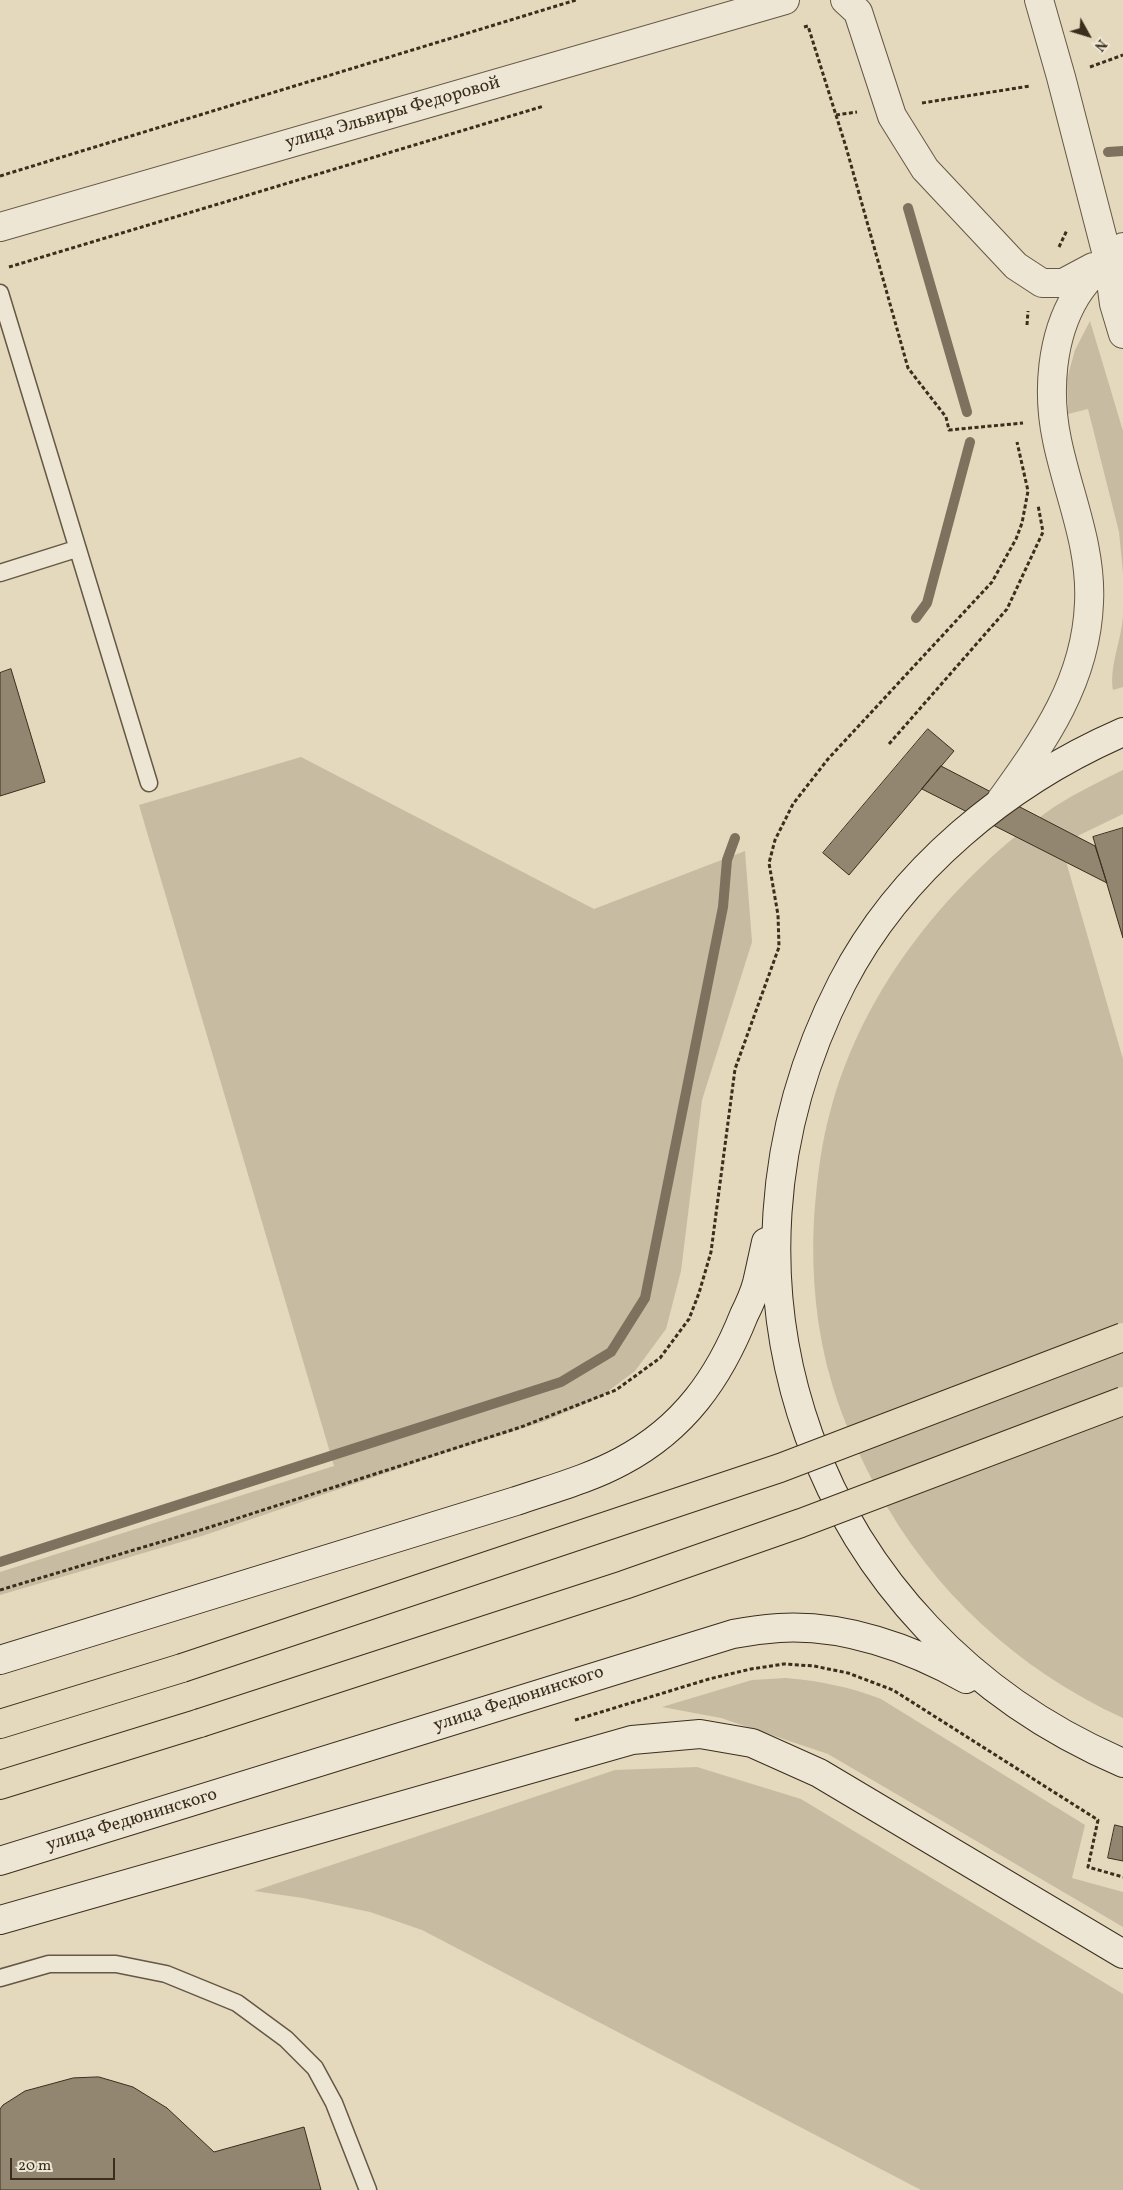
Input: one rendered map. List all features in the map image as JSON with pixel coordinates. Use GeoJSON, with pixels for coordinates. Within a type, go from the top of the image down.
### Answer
{"type":"FeatureCollection","features":[{"type":"Feature","properties":{"kind":"highway"},"geometry":{"type":"LineString","coordinates":[[0,1724],[182,1668],[780,1468],[1123,1337]]}},
{"type":"Feature","properties":{"kind":"highway"},"geometry":{"type":"LineString","coordinates":[[0,1785],[200,1723],[605,1591],[801,1523],[1123,1401]]}},
{"type":"Feature","properties":{"kind":"main road","name":"улица Эльвиры Федоровой"},"geometry":{"type":"LineString","coordinates":[[0,227],[785,0]]}},
{"type":"Feature","properties":{"kind":"main road"},"geometry":{"type":"LineString","coordinates":[[845,0],[858,12],[892,116],[925,169],[1016,266],[1042,282],[1064,283],[1115,253]]}},
{"type":"Feature","properties":{"kind":"main road"},"geometry":{"type":"LineString","coordinates":[[1039,0],[1115,253],[1114,304],[1123,334]]}},
{"type":"Feature","properties":{"kind":"main road"},"geometry":{"type":"LineString","coordinates":[[1001,800],[1033,756],[1057,716],[1073,683],[1082,653],[1090,601],[1088,569],[1082,534],[1056,438],[1053,370],[1059,334],[1076,295],[1115,253]]}},
{"type":"Feature","properties":{"kind":"main road"},"geometry":{"type":"LineString","coordinates":[[0,1660],[516,1501],[581,1479],[622,1461],[660,1436],[691,1406],[715,1376],[736,1336],[756,1285],[796,1100],[820,1030],[843,980],[895,903],[936,858],[968,827],[1001,800],[1044,771],[1090,746],[1123,732]]}},
{"type":"Feature","properties":{"kind":"main road"},"geometry":{"type":"LineString","coordinates":[[781,1172],[775,1242],[779,1313],[792,1382],[813,1449],[843,1513],[880,1572],[925,1627],[976,1675],[1032,1716],[1073,1740],[1123,1763]]}},
{"type":"Feature","properties":{"kind":"main road","name":"улица Федюнинского"},"geometry":{"type":"LineString","coordinates":[[0,1861],[365,1749],[619,1668],[733,1634],[755,1630],[780,1628],[811,1629],[866,1638],[925,1658],[1032,1716]]}},
{"type":"Feature","properties":{"kind":"main road"},"geometry":{"type":"LineString","coordinates":[[0,1920],[632,1740],[700,1734],[752,1743],[819,1773],[1123,1954]]}},
{"type":"Feature","properties":{"kind":"lane"},"geometry":{"type":"LineString","coordinates":[[0,293],[76,549],[149,783]]}},
{"type":"Feature","properties":{"kind":"lane"},"geometry":{"type":"LineString","coordinates":[[0,573],[76,549]]}},
{"type":"Feature","properties":{"kind":"lane"},"geometry":{"type":"LineString","coordinates":[[0,1978],[49,1964],[116,1964],[166,1974],[237,2003],[286,2039],[314,2068],[334,2104],[368,2190]]}},
{"type":"Feature","properties":{"kind":"path"},"geometry":{"type":"LineString","coordinates":[[0,176],[576,0]]}},
{"type":"Feature","properties":{"kind":"path"},"geometry":{"type":"LineString","coordinates":[[799,29],[808,26],[836,115],[908,368],[946,417],[949,430],[1024,422]]}},
{"type":"Feature","properties":{"kind":"path"},"geometry":{"type":"LineString","coordinates":[[836,115],[1031,86]]}},
{"type":"Feature","properties":{"kind":"path"},"geometry":{"type":"LineString","coordinates":[[0,270],[552,104]]}},
{"type":"Feature","properties":{"kind":"path"},"geometry":{"type":"LineString","coordinates":[[0,1590],[204,1529],[521,1427],[616,1390],[660,1358],[689,1319],[711,1252],[735,1069],[779,947],[778,915],[769,862],[775,840],[793,804],[828,759],[992,582],[1016,539],[1022,523],[1028,491],[1017,442]]}},
{"type":"Feature","properties":{"kind":"shaded area"},"geometry":{"type":"Polygon","coordinates":[[[1090,321],[1123,431],[1123,573],[1119,532],[1088,409],[1068,414],[1067,379],[1075,350],[1090,321]]]}},
{"type":"Feature","properties":{"kind":"shaded area"},"geometry":{"type":"Polygon","coordinates":[[[1123,615],[1123,687],[1113,690],[1114,662],[1123,615]]]}},
{"type":"Feature","properties":{"kind":"shaded area"},"geometry":{"type":"Polygon","coordinates":[[[301,757],[594,909],[745,851],[752,942],[702,1100],[681,1271],[666,1329],[635,1371],[599,1398],[545,1421],[205,1535],[0,1595],[0,1572],[334,1466],[139,805],[301,757]]]}},
{"type":"Feature","properties":{"kind":"shaded area"},"geometry":{"type":"Polygon","coordinates":[[[1123,770],[1123,814],[1061,844],[1123,1059],[1123,1718],[1085,1699],[1048,1676],[981,1624],[951,1594],[899,1526],[877,1489],[858,1451],[846,1425],[832,1384],[818,1323],[813,1239],[820,1161],[832,1105],[847,1060],[867,1018],[890,977],[917,938],[948,901],[981,867],[1054,807],[1088,787],[1123,770]]]}},
{"type":"Feature","properties":{"kind":"shaded area"},"geometry":{"type":"Polygon","coordinates":[[[786,1678],[835,1685],[881,1699],[1085,1825],[1072,1878],[1123,1892],[1123,1927],[828,1754],[721,1718],[662,1707],[752,1680],[786,1678]]]}},
{"type":"Feature","properties":{"kind":"shaded area"},"geometry":{"type":"Polygon","coordinates":[[[697,1767],[801,1799],[1123,1994],[1123,2190],[921,2190],[422,1930],[370,1912],[303,1898],[254,1891],[615,1770],[697,1767]]]}},
{"type":"Feature","properties":{"kind":"building"},"geometry":{"type":"Polygon","coordinates":[[[11,669],[45,782],[0,796],[0,673],[11,669]]]}},
{"type":"Feature","properties":{"kind":"building"},"geometry":{"type":"Polygon","coordinates":[[[928,729],[954,751],[849,875],[823,853],[928,729]]]}},
{"type":"Feature","properties":{"kind":"building"},"geometry":{"type":"Polygon","coordinates":[[[941,766],[1095,846],[1107,883],[922,789],[941,766]]]}},
{"type":"Feature","properties":{"kind":"building"},"geometry":{"type":"Polygon","coordinates":[[[1123,828],[1123,938],[1093,837],[1123,828]]]}},
{"type":"Feature","properties":{"kind":"building"},"geometry":{"type":"Polygon","coordinates":[[[1115,1825],[1123,1827],[1123,1861],[1108,1858],[1115,1825]]]}},
{"type":"Feature","properties":{"kind":"building"},"geometry":{"type":"Polygon","coordinates":[[[99,2077],[133,2087],[167,2108],[214,2152],[304,2127],[321,2190],[0,2190],[0,2109],[3,2105],[25,2091],[73,2078],[99,2077]]]}},
{"type":"Feature","properties":{"kind":"waterway"},"geometry":{"type":"LineString","coordinates":[[1108,152],[1123,151]]}},
{"type":"Feature","properties":{"kind":"waterway"},"geometry":{"type":"LineString","coordinates":[[908,208],[967,412]]}},
{"type":"Feature","properties":{"kind":"waterway"},"geometry":{"type":"LineString","coordinates":[[916,618],[927,603],[970,442]]}},
{"type":"Feature","properties":{"kind":"waterway"},"geometry":{"type":"LineString","coordinates":[[0,1562],[561,1382],[611,1352],[645,1298],[723,907],[727,860],[735,838]]}}]}
